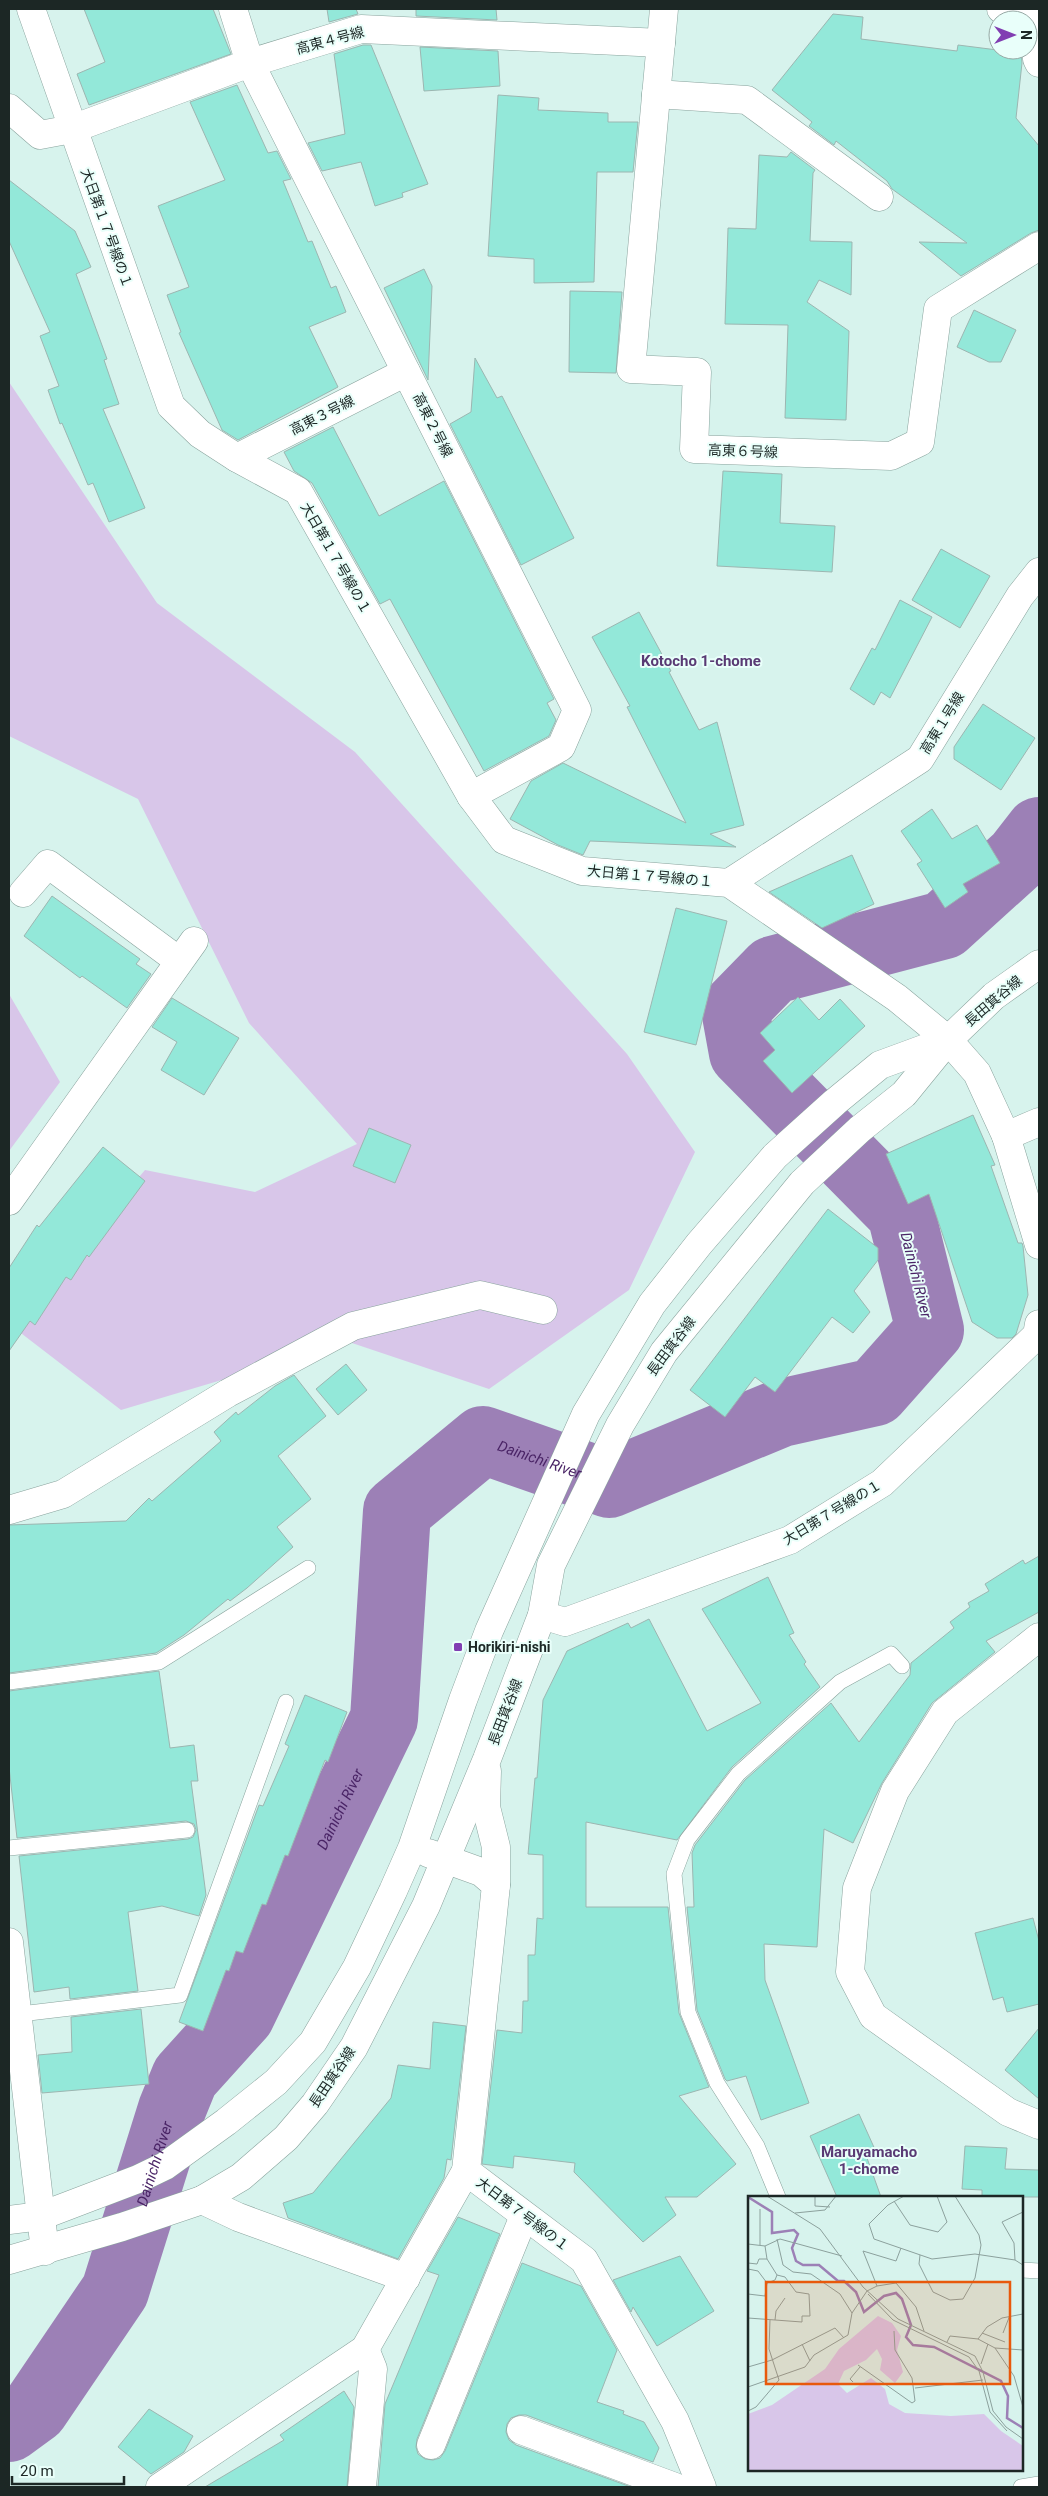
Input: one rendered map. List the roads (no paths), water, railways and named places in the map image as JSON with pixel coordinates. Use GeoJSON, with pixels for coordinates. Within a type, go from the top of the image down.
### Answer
{"type":"FeatureCollection","features":[{"type":"Feature","properties":{"kind":"street","name":"大日第１７号線の１"},"geometry":{"type":"LineString","coordinates":[[31,9],[171,406],[200,434],[237,458],[298,491],[471,796],[504,840],[582,870],[730,884]]}},
{"type":"Feature","properties":{"kind":"street","name":"高東２号線"},"geometry":{"type":"LineString","coordinates":[[233,9],[250,63],[578,710],[561,747],[471,796]]}},
{"type":"Feature","properties":{"kind":"street","name":"高東６号線"},"geometry":{"type":"LineString","coordinates":[[664,9],[630,368],[697,372],[694,449],[891,456],[920,442],[938,309],[1039,246]]}},
{"type":"Feature","properties":{"kind":"street","name":"高東４号線"},"geometry":{"type":"LineString","coordinates":[[9,108],[40,135],[72,129],[250,63],[361,29],[661,43]]}},
{"type":"Feature","properties":{"kind":"street"},"geometry":{"type":"LineString","coordinates":[[656,94],[747,100],[878,197]]}},
{"type":"Feature","properties":{"kind":"street","name":"高東３号線"},"geometry":{"type":"LineString","coordinates":[[237,458],[406,372]]}},
{"type":"Feature","properties":{"kind":"street","name":"高東１号線"},"geometry":{"type":"LineString","coordinates":[[730,884],[920,759],[1020,596],[1039,572]]}},
{"type":"Feature","properties":{"kind":"street"},"geometry":{"type":"LineString","coordinates":[[9,1201],[186,951],[48,864],[23,893]]}},
{"type":"Feature","properties":{"kind":"street"},"geometry":{"type":"LineString","coordinates":[[730,884],[897,998],[948,1040],[977,1073],[1006,1136],[1039,1246]]}},
{"type":"Feature","properties":{"kind":"street","name":"長田箕谷線"},"geometry":{"type":"LineString","coordinates":[[9,2260],[122,2227],[198,2201],[242,2177],[286,2138],[315,2104],[358,2039],[426,1906],[487,1759],[544,1609],[551,1565],[620,1425],[664,1352],[802,1183],[860,1129],[904,1094],[948,1040],[994,996],[1039,964]]}},
{"type":"Feature","properties":{"kind":"street","name":"長田箕谷線"},"geometry":{"type":"LineString","coordinates":[[9,2220],[41,2216],[138,2179],[165,2166],[226,2122],[276,2082],[313,2042],[357,1967],[412,1848],[462,1700],[508,1590],[586,1414],[652,1304],[699,1244],[776,1156],[835,1102],[880,1065],[948,1040]]}},
{"type":"Feature","properties":{"kind":"street"},"geometry":{"type":"LineString","coordinates":[[1006,1136],[1039,1122]]}},
{"type":"Feature","properties":{"kind":"street"},"geometry":{"type":"LineString","coordinates":[[9,1510],[64,1494],[228,1393],[353,1326],[480,1295],[543,1310]]}},
{"type":"Feature","properties":{"kind":"street","name":"大日第７号線の１"},"geometry":{"type":"LineString","coordinates":[[544,1609],[565,1622],[790,1540],[882,1483],[1036,1335],[1039,1324]]}},
{"type":"Feature","properties":{"kind":"street"},"geometry":{"type":"LineString","coordinates":[[1039,1637],[945,1712],[895,1791],[857,1888],[850,1972],[873,2016],[1008,2112],[1039,2125]]}},
{"type":"Feature","properties":{"kind":"street","name":"大日第７号線の１"},"geometry":{"type":"LineString","coordinates":[[487,1759],[486,1807],[496,1847],[496,1885],[466,2171],[584,2260],[675,2421],[702,2487]]}},
{"type":"Feature","properties":{"kind":"street"},"geometry":{"type":"LineString","coordinates":[[412,1848],[481,1872],[496,1885]]}},
{"type":"Feature","properties":{"kind":"street"},"geometry":{"type":"LineString","coordinates":[[9,1942],[13,2015],[45,2251]]}},
{"type":"Feature","properties":{"kind":"street"},"geometry":{"type":"LineString","coordinates":[[160,2487],[365,2349],[466,2171]]}},
{"type":"Feature","properties":{"kind":"street"},"geometry":{"type":"LineString","coordinates":[[198,2201],[406,2278]]}},
{"type":"Feature","properties":{"kind":"street"},"geometry":{"type":"LineString","coordinates":[[431,2445],[524,2216]]}},
{"type":"Feature","properties":{"kind":"street"},"geometry":{"type":"LineString","coordinates":[[362,2487],[373,2369],[365,2349]]}},
{"type":"Feature","properties":{"kind":"street"},"geometry":{"type":"LineString","coordinates":[[521,2430],[675,2487]]}},
{"type":"Feature","properties":{"kind":"lane"},"geometry":{"type":"LineString","coordinates":[[9,1682],[159,1662],[308,1568]]}},
{"type":"Feature","properties":{"kind":"lane"},"geometry":{"type":"LineString","coordinates":[[778,2196],[757,2146],[717,2083],[688,2012],[674,1874],[687,1840],[738,1774],[840,1682],[891,1654],[902,1666]]}},
{"type":"Feature","properties":{"kind":"lane"},"geometry":{"type":"LineString","coordinates":[[13,2015],[180,1995],[286,1702]]}},
{"type":"Feature","properties":{"kind":"lane"},"geometry":{"type":"LineString","coordinates":[[9,1848],[186,1830]]}},
{"type":"Feature","properties":{"kind":"lane"},"geometry":{"type":"LineString","coordinates":[[1023,2270],[1039,2271]]}},
{"type":"Feature","properties":{"kind":"lane"},"geometry":{"type":"LineString","coordinates":[[1021,2487],[1039,2484]]}},
{"type":"Feature","properties":{"kind":"waterway","name":"Dainichi River"},"geometry":{"type":"LineString","coordinates":[[9,2428],[35,2409],[115,2291],[172,2109],[185,2077],[241,2015],[384,1719],[397,1511],[483,1440],[609,1484],[781,1413],[875,1392],[930,1330],[901,1213],[743,1053],[735,1009],[773,970],[944,925],[1018,858],[1039,831]]}},
{"type":"Feature","properties":{"kind":"place","name":"Horikiri-nishi"},"geometry":{"type":"Point","coordinates":[458,1647]}},
{"type":"Feature","properties":{"kind":"district","name":"Kotocho 1-chome"},"geometry":{"type":"Point","coordinates":[701,661]}},
{"type":"Feature","properties":{"kind":"district","name":"Maruyamacho 1-chome"},"geometry":{"type":"Point","coordinates":[869,2160]}}]}
